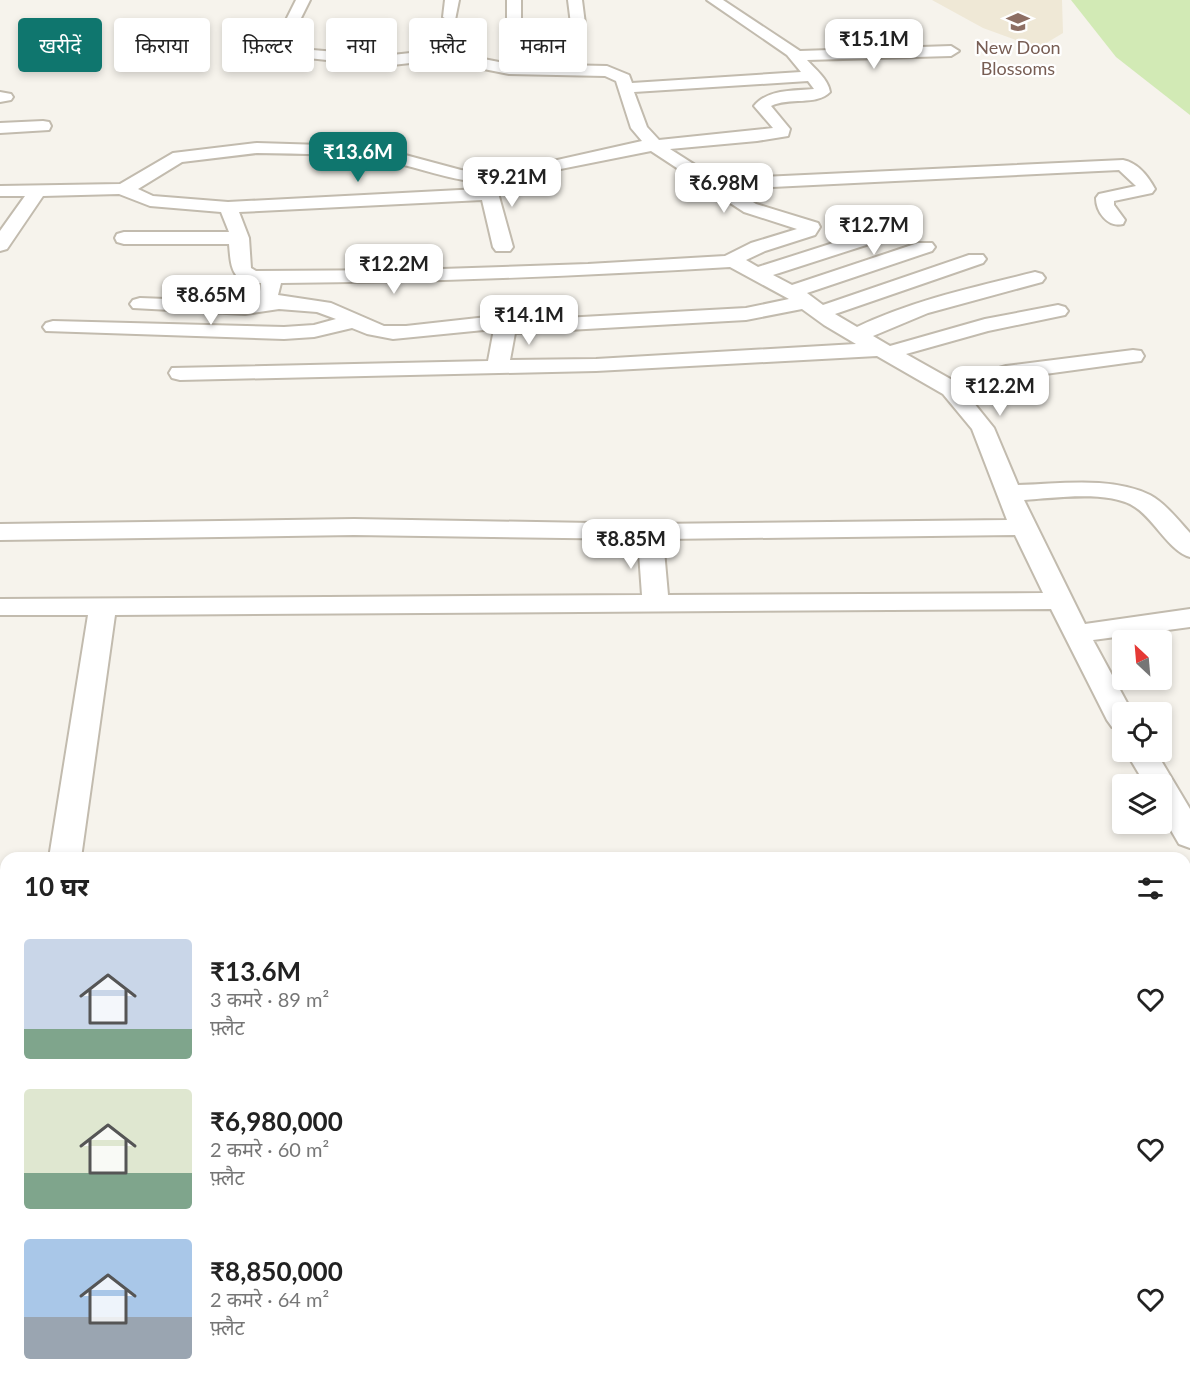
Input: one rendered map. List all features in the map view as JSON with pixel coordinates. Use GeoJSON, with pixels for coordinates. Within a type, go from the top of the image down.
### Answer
{"type":"FeatureCollection","features":[{"type":"Feature","properties":{"kind":"street"},"geometry":{"type":"LineString","coordinates":[[228,207],[240,238],[241,269],[247,275],[272,276],[411,276],[588,270],[731,260],[750,250],[812,228],[750,208],[654,145],[639,128],[623,78],[607,71],[509,69],[438,55],[383,61],[285,52],[281,44],[303,0]]}},
{"type":"Feature","properties":{"kind":"street"},"geometry":{"type":"LineString","coordinates":[[450,17],[452,0]]}},
{"type":"Feature","properties":{"kind":"street"},"geometry":{"type":"LineString","coordinates":[[514,0],[514,18]]}},
{"type":"Feature","properties":{"kind":"street"},"geometry":{"type":"LineString","coordinates":[[575,0],[577,18]]}},
{"type":"Feature","properties":{"kind":"street"},"geometry":{"type":"LineString","coordinates":[[122,189],[150,201],[228,207],[487,187],[508,176],[608,152],[782,132],[782,129],[762,106],[770,99],[822,92],[814,76],[781,43],[714,0]]}},
{"type":"Feature","properties":{"kind":"street"},"geometry":{"type":"LineString","coordinates":[[796,56],[951,51]]}},
{"type":"Feature","properties":{"kind":"street"},"geometry":{"type":"LineString","coordinates":[[625,88],[814,76]]}},
{"type":"Feature","properties":{"kind":"street"},"geometry":{"type":"LineString","coordinates":[[0,128],[43,126]]}},
{"type":"Feature","properties":{"kind":"street"},"geometry":{"type":"LineString","coordinates":[[0,191],[122,189],[135,185],[168,160],[179,156],[257,148],[379,154],[460,175],[487,187]]}},
{"type":"Feature","properties":{"kind":"street"},"geometry":{"type":"LineString","coordinates":[[713,185],[1123,165],[1141,179],[1146,189],[1105,198],[1105,206],[1116,220]]}},
{"type":"Feature","properties":{"kind":"street"},"geometry":{"type":"LineString","coordinates":[[487,187],[503,247]]}},
{"type":"Feature","properties":{"kind":"street"},"geometry":{"type":"LineString","coordinates":[[0,245],[37,191]]}},
{"type":"Feature","properties":{"kind":"street"},"geometry":{"type":"LineString","coordinates":[[756,274],[884,233]]}},
{"type":"Feature","properties":{"kind":"street"},"geometry":{"type":"LineString","coordinates":[[124,238],[240,238]]}},
{"type":"Feature","properties":{"kind":"street"},"geometry":{"type":"LineString","coordinates":[[805,302],[925,247]]}},
{"type":"Feature","properties":{"kind":"street"},"geometry":{"type":"LineString","coordinates":[[140,304],[245,308],[277,303],[322,306],[377,331],[392,333],[488,322],[500,323],[505,327],[746,314],[805,302],[976,259]]}},
{"type":"Feature","properties":{"kind":"street"},"geometry":{"type":"LineString","coordinates":[[731,260],[805,302],[856,336],[951,389],[983,428],[1024,527],[1113,702]]}},
{"type":"Feature","properties":{"kind":"street"},"geometry":{"type":"LineString","coordinates":[[272,276],[268,295],[269,300],[277,303]]}},
{"type":"Feature","properties":{"kind":"street"},"geometry":{"type":"LineString","coordinates":[[856,336],[877,325],[925,307],[1035,278]]}},
{"type":"Feature","properties":{"kind":"street"},"geometry":{"type":"LineString","coordinates":[[180,373],[498,367],[884,351],[985,325],[1058,310]]}},
{"type":"Feature","properties":{"kind":"street"},"geometry":{"type":"LineString","coordinates":[[53,327],[284,333],[314,331],[353,321]]}},
{"type":"Feature","properties":{"kind":"street"},"geometry":{"type":"LineString","coordinates":[[498,367],[505,327]]}},
{"type":"Feature","properties":{"kind":"street"},"geometry":{"type":"LineString","coordinates":[[951,389],[1006,373],[1133,356]]}},
{"type":"Feature","properties":{"kind":"street"},"geometry":{"type":"LineString","coordinates":[[1011,493],[1118,493],[1144,501],[1190,549]]}},
{"type":"Feature","properties":{"kind":"street"},"geometry":{"type":"LineString","coordinates":[[0,532],[354,527],[651,532],[1024,527]]}},
{"type":"Feature","properties":{"kind":"street"},"geometry":{"type":"LineString","coordinates":[[651,532],[656,604]]}},
{"type":"Feature","properties":{"kind":"street"},"geometry":{"type":"LineString","coordinates":[[0,607],[1060,601]]}},
{"type":"Feature","properties":{"kind":"street"},"geometry":{"type":"LineString","coordinates":[[66,852],[103,607]]}},
{"type":"Feature","properties":{"kind":"street"},"geometry":{"type":"LineString","coordinates":[[1077,634],[1190,618]]}},
{"type":"Feature","properties":{"kind":"street"},"geometry":{"type":"LineString","coordinates":[[1172,806],[1190,837]]}},
{"type":"Feature","properties":{"kind":"shaded area","name":"New Doon Blossoms"},"geometry":{"type":"Polygon","coordinates":[[[932,0],[1062,0],[1063,33],[1038,48],[983,28],[932,0]]]}},
{"type":"Feature","properties":{"kind":"green space"},"geometry":{"type":"Polygon","coordinates":[[[1071,0],[1190,0],[1190,115],[1116,57],[1071,0]]]}},
{"type":"Feature","properties":{"kind":"place","name":"New Doon Blossoms"},"geometry":{"type":"Point","coordinates":[1018,22]}}]}
